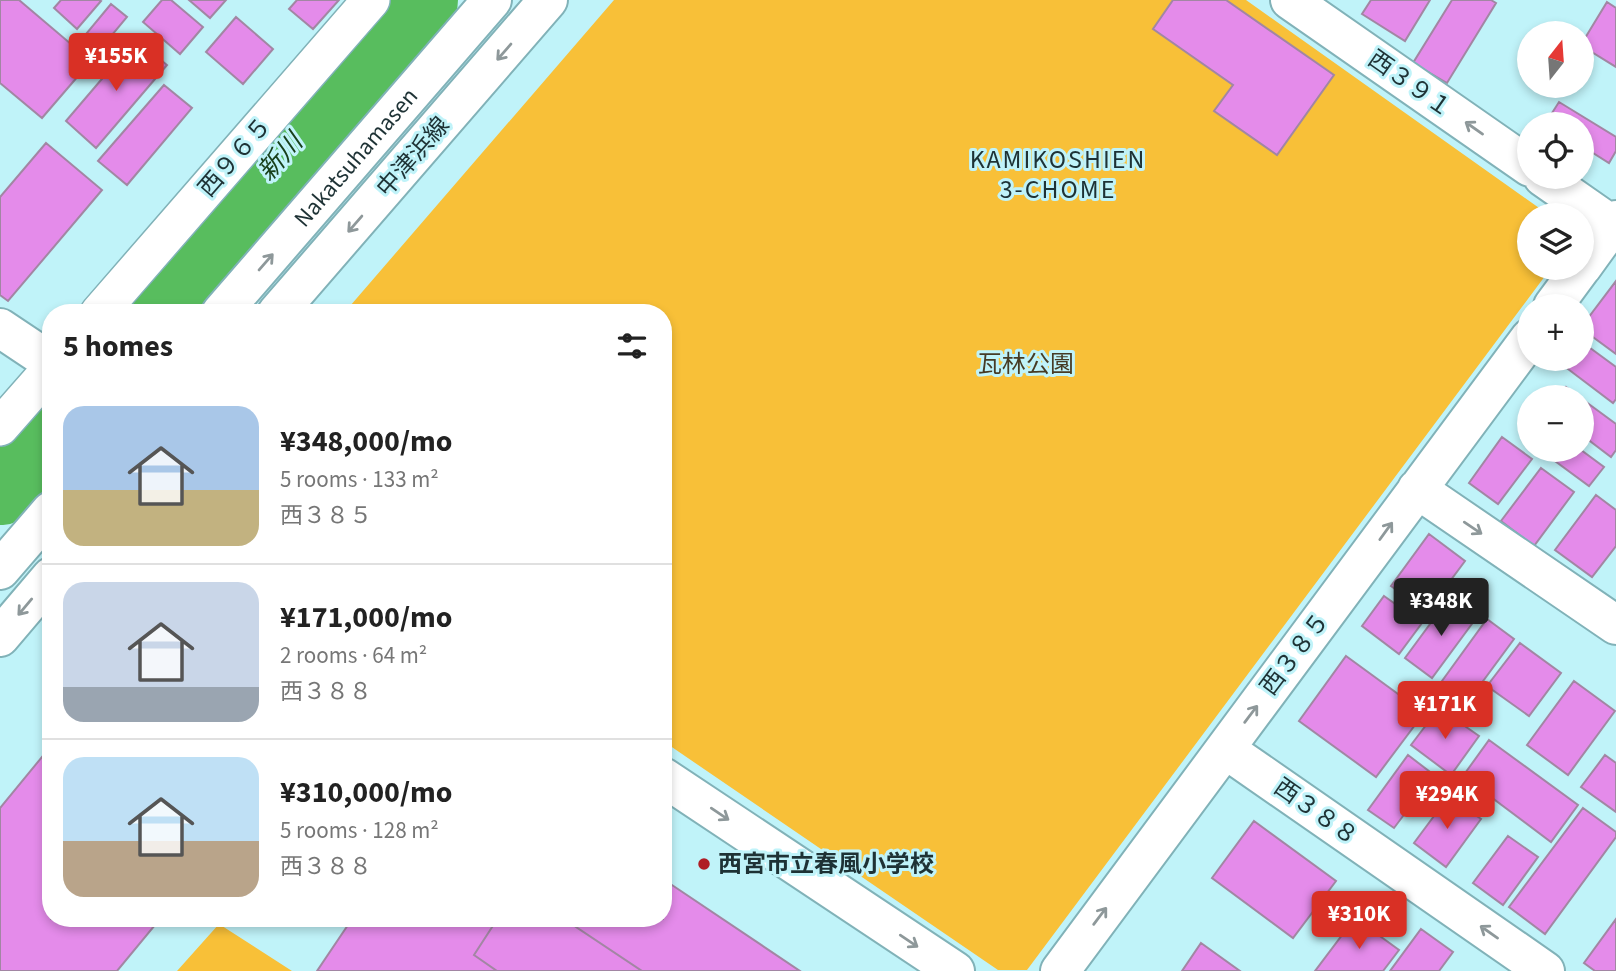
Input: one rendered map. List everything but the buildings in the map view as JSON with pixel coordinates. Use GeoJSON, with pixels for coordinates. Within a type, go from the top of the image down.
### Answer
{"type":"FeatureCollection","features":[{"type":"Feature","properties":{"kind":"street","name":"西９６５"},"geometry":{"type":"LineString","coordinates":[[107,304],[371,0]]}},
{"type":"Feature","properties":{"kind":"street","name":"Nakatsuhamasen"},"geometry":{"type":"LineString","coordinates":[[229,304],[492,0]]}},
{"type":"Feature","properties":{"kind":"street","name":"中津浜線"},"geometry":{"type":"LineString","coordinates":[[285,304],[548,0]]}},
{"type":"Feature","properties":{"kind":"street","name":"西３９１"},"geometry":{"type":"LineString","coordinates":[[1290,0],[1517,158]]}},
{"type":"Feature","properties":{"kind":"street"},"geometry":{"type":"LineString","coordinates":[[1561,189],[1615,225],[1594,252]]}},
{"type":"Feature","properties":{"kind":"street"},"geometry":{"type":"LineString","coordinates":[[0,328],[42,356]]}},
{"type":"Feature","properties":{"kind":"street","name":"西３８５"},"geometry":{"type":"LineString","coordinates":[[1060,971],[1517,355]]}},
{"type":"Feature","properties":{"kind":"street"},"geometry":{"type":"LineString","coordinates":[[0,427],[42,379]]}},
{"type":"Feature","properties":{"kind":"street"},"geometry":{"type":"LineString","coordinates":[[1417,489],[1616,625]]}},
{"type":"Feature","properties":{"kind":"street"},"geometry":{"type":"LineString","coordinates":[[0,570],[42,521]]}},
{"type":"Feature","properties":{"kind":"street"},"geometry":{"type":"LineString","coordinates":[[0,637],[42,588]]}},
{"type":"Feature","properties":{"kind":"street","name":"西３８８"},"geometry":{"type":"LineString","coordinates":[[1225,748],[1545,971]]}},
{"type":"Feature","properties":{"kind":"street"},"geometry":{"type":"LineString","coordinates":[[672,783],[955,971]]}},
{"type":"Feature","properties":{"kind":"green space","name":"瓦林公園"},"geometry":{"type":"Polygon","coordinates":[[[614,0],[1246,0],[1532,203],[1517,203],[1517,280],[1542,280],[1532,294],[1517,294],[1517,314],[1027,970],[998,970],[672,747],[672,304],[352,304],[614,0]]]}},
{"type":"Feature","properties":{"kind":"green space"},"geometry":{"type":"Polygon","coordinates":[[[216,927],[224,927],[292,971],[177,971],[216,927]]]}},
{"type":"Feature","properties":{"kind":"waterway","name":"新川"},"geometry":{"type":"LineString","coordinates":[[153,304],[415,0]]}},
{"type":"Feature","properties":{"kind":"waterway","name":"新川"},"geometry":{"type":"LineString","coordinates":[[0,482],[42,433]]}},
{"type":"Feature","properties":{"kind":"place","name":"西宮市立春風小学校"},"geometry":{"type":"Point","coordinates":[704,864]}},
{"type":"Feature","properties":{"kind":"district","name":"KAMIKOSHIEN 3-CHOME"},"geometry":{"type":"Point","coordinates":[1058,174]}}]}
